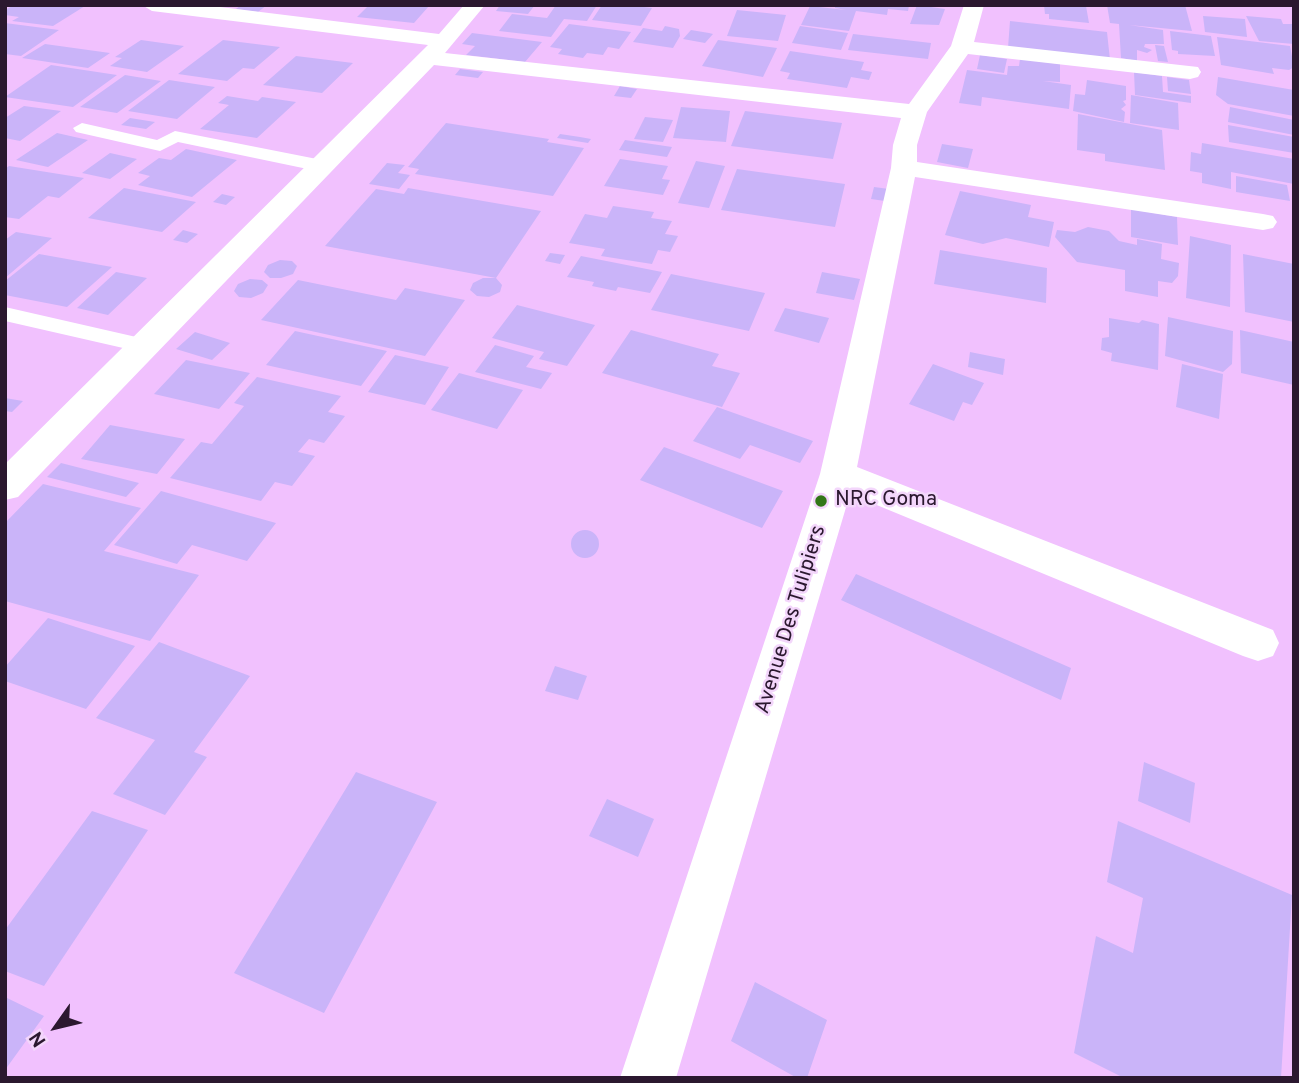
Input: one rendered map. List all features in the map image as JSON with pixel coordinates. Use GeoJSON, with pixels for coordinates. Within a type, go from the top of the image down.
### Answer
{"type":"FeatureCollection","features":[{"type":"Feature","properties":{"kind":"street"},"geometry":{"type":"LineString","coordinates":[[152,5],[437,49],[915,112]]}},
{"type":"Feature","properties":{"kind":"street"},"geometry":{"type":"LineString","coordinates":[[5,487],[437,49],[475,5]]}},
{"type":"Feature","properties":{"kind":"street","name":"Avenue Des Tulipiers"},"geometry":{"type":"LineString","coordinates":[[649,1078],[838,474],[904,168],[905,145],[915,112],[962,47],[974,5]]}},
{"type":"Feature","properties":{"kind":"street"},"geometry":{"type":"LineString","coordinates":[[962,47],[1190,72]]}},
{"type":"Feature","properties":{"kind":"street"},"geometry":{"type":"LineString","coordinates":[[904,168],[1263,222]]}},
{"type":"Feature","properties":{"kind":"street"},"geometry":{"type":"LineString","coordinates":[[838,474],[1258,643]]}},
{"type":"Feature","properties":{"kind":"lane"},"geometry":{"type":"LineString","coordinates":[[82,128],[160,146],[175,136],[322,166]]}},
{"type":"Feature","properties":{"kind":"lane"},"geometry":{"type":"LineString","coordinates":[[5,314],[145,346]]}},
{"type":"Feature","properties":{"kind":"building"},"geometry":{"type":"Polygon","coordinates":[[[14,5],[85,6],[53,26],[12,21],[19,17],[5,15],[5,10],[14,5]]]}},
{"type":"Feature","properties":{"kind":"building"},"geometry":{"type":"Polygon","coordinates":[[[241,5],[267,5],[258,12],[236,9],[241,5]]]}},
{"type":"Feature","properties":{"kind":"building"},"geometry":{"type":"Polygon","coordinates":[[[369,5],[429,6],[414,23],[357,17],[369,5]]]}},
{"type":"Feature","properties":{"kind":"building"},"geometry":{"type":"Polygon","coordinates":[[[500,5],[535,5],[528,14],[496,11],[500,5]]]}},
{"type":"Feature","properties":{"kind":"building"},"geometry":{"type":"Polygon","coordinates":[[[556,5],[597,5],[587,21],[564,19],[551,37],[499,31],[512,14],[547,18],[556,5]]]}},
{"type":"Feature","properties":{"kind":"building"},"geometry":{"type":"Polygon","coordinates":[[[602,5],[652,8],[641,26],[592,20],[602,5]]]}},
{"type":"Feature","properties":{"kind":"building"},"geometry":{"type":"Polygon","coordinates":[[[835,5],[909,6],[908,11],[888,9],[887,15],[856,11],[849,31],[801,25],[810,6],[846,10],[835,8],[835,5]]]}},
{"type":"Feature","properties":{"kind":"building"},"geometry":{"type":"Polygon","coordinates":[[[917,5],[945,9],[939,25],[910,24],[917,5]]]}},
{"type":"Feature","properties":{"kind":"building"},"geometry":{"type":"Polygon","coordinates":[[[1044,5],[1086,6],[1089,23],[1049,19],[1044,5]]]}},
{"type":"Feature","properties":{"kind":"building"},"geometry":{"type":"Polygon","coordinates":[[[1107,5],[1185,5],[1192,31],[1129,25],[1163,30],[1164,44],[1145,44],[1144,47],[1152,50],[1147,53],[1137,50],[1137,61],[1121,58],[1119,24],[1110,23],[1107,5]]]}},
{"type":"Feature","properties":{"kind":"building"},"geometry":{"type":"Polygon","coordinates":[[[737,10],[786,15],[778,41],[727,36],[737,10]]]}},
{"type":"Feature","properties":{"kind":"building"},"geometry":{"type":"Polygon","coordinates":[[[1203,16],[1245,19],[1247,37],[1205,32],[1203,16]]]}},
{"type":"Feature","properties":{"kind":"building"},"geometry":{"type":"Polygon","coordinates":[[[1246,16],[1281,19],[1283,24],[1292,24],[1294,44],[1259,41],[1246,16]]]}},
{"type":"Feature","properties":{"kind":"building"},"geometry":{"type":"Polygon","coordinates":[[[1010,21],[1107,32],[1110,60],[1008,48],[1010,21]]]}},
{"type":"Feature","properties":{"kind":"building"},"geometry":{"type":"Polygon","coordinates":[[[5,23],[59,30],[21,56],[5,54],[5,23]]]}},
{"type":"Feature","properties":{"kind":"building"},"geometry":{"type":"Polygon","coordinates":[[[569,24],[631,32],[619,49],[608,47],[603,55],[587,53],[583,58],[558,54],[562,49],[550,47],[569,24]]]}},
{"type":"Feature","properties":{"kind":"building"},"geometry":{"type":"Polygon","coordinates":[[[665,26],[679,29],[680,36],[673,48],[633,42],[643,28],[662,31],[665,26]]]}},
{"type":"Feature","properties":{"kind":"building"},"geometry":{"type":"Polygon","coordinates":[[[800,26],[848,33],[841,50],[792,43],[800,26]]]}},
{"type":"Feature","properties":{"kind":"building"},"geometry":{"type":"Polygon","coordinates":[[[691,30],[713,34],[705,43],[683,39],[691,30]]]}},
{"type":"Feature","properties":{"kind":"building"},"geometry":{"type":"Polygon","coordinates":[[[1170,31],[1211,36],[1215,56],[1178,54],[1178,51],[1172,50],[1170,31]]]}},
{"type":"Feature","properties":{"kind":"building"},"geometry":{"type":"Polygon","coordinates":[[[472,33],[542,42],[525,62],[466,55],[475,46],[462,44],[472,33]]]}},
{"type":"Feature","properties":{"kind":"building"},"geometry":{"type":"Polygon","coordinates":[[[853,34],[931,43],[928,59],[848,50],[853,34]]]}},
{"type":"Feature","properties":{"kind":"building"},"geometry":{"type":"Polygon","coordinates":[[[1217,37],[1290,46],[1294,67],[1289,70],[1272,68],[1274,74],[1221,65],[1217,37]]]}},
{"type":"Feature","properties":{"kind":"building"},"geometry":{"type":"Polygon","coordinates":[[[141,40],[184,46],[147,72],[110,66],[122,58],[115,57],[141,40]]]}},
{"type":"Feature","properties":{"kind":"building"},"geometry":{"type":"Polygon","coordinates":[[[223,40],[280,47],[254,69],[243,68],[227,81],[178,74],[223,40]]]}},
{"type":"Feature","properties":{"kind":"building"},"geometry":{"type":"Polygon","coordinates":[[[718,40],[777,48],[763,77],[702,66],[718,40]]]}},
{"type":"Feature","properties":{"kind":"building"},"geometry":{"type":"Polygon","coordinates":[[[45,44],[110,53],[88,68],[22,58],[45,44]]]}},
{"type":"Feature","properties":{"kind":"building"},"geometry":{"type":"Polygon","coordinates":[[[1155,45],[1164,46],[1168,62],[1158,61],[1155,45]]]}},
{"type":"Feature","properties":{"kind":"building"},"geometry":{"type":"Polygon","coordinates":[[[790,51],[864,62],[861,70],[872,72],[869,80],[851,77],[847,88],[787,79],[790,73],[780,71],[790,51]]]}},
{"type":"Feature","properties":{"kind":"building"},"geometry":{"type":"Polygon","coordinates":[[[980,55],[1007,59],[1004,73],[977,69],[980,55]]]}},
{"type":"Feature","properties":{"kind":"building"},"geometry":{"type":"Polygon","coordinates":[[[296,56],[353,63],[322,93],[263,85],[296,56]]]}},
{"type":"Feature","properties":{"kind":"building"},"geometry":{"type":"Polygon","coordinates":[[[1020,59],[1060,64],[1060,82],[1043,81],[1071,85],[1069,109],[982,97],[981,106],[959,103],[967,70],[1007,75],[1008,66],[1019,66],[1020,59]]]}},
{"type":"Feature","properties":{"kind":"building"},"geometry":{"type":"Polygon","coordinates":[[[51,65],[117,75],[73,107],[5,97],[51,65]]]}},
{"type":"Feature","properties":{"kind":"building"},"geometry":{"type":"Polygon","coordinates":[[[460,69],[483,72],[478,78],[455,75],[460,69]]]}},
{"type":"Feature","properties":{"kind":"building"},"geometry":{"type":"Polygon","coordinates":[[[1134,72],[1162,76],[1163,92],[1191,96],[1191,103],[1135,95],[1134,72]]]}},
{"type":"Feature","properties":{"kind":"building"},"geometry":{"type":"Polygon","coordinates":[[[125,75],[161,81],[117,113],[80,107],[125,75]]]}},
{"type":"Feature","properties":{"kind":"building"},"geometry":{"type":"Polygon","coordinates":[[[1167,77],[1189,80],[1191,94],[1168,91],[1167,77]]]}},
{"type":"Feature","properties":{"kind":"building"},"geometry":{"type":"Polygon","coordinates":[[[1218,77],[1294,90],[1294,116],[1228,104],[1216,95],[1218,77]]]}},
{"type":"Feature","properties":{"kind":"building"},"geometry":{"type":"Polygon","coordinates":[[[169,80],[215,87],[177,119],[128,111],[169,80]]]}},
{"type":"Feature","properties":{"kind":"building"},"geometry":{"type":"Polygon","coordinates":[[[1087,80],[1126,86],[1126,100],[1123,101],[1126,105],[1121,109],[1125,112],[1124,122],[1073,111],[1075,94],[1085,95],[1087,80]]]}},
{"type":"Feature","properties":{"kind":"building"},"geometry":{"type":"Polygon","coordinates":[[[620,86],[637,89],[631,98],[614,96],[620,86]]]}},
{"type":"Feature","properties":{"kind":"building"},"geometry":{"type":"Polygon","coordinates":[[[1131,95],[1178,103],[1179,130],[1130,123],[1131,95]]]}},
{"type":"Feature","properties":{"kind":"building"},"geometry":{"type":"Polygon","coordinates":[[[227,96],[258,101],[262,97],[296,102],[257,138],[200,129],[229,105],[218,103],[227,96]]]}},
{"type":"Feature","properties":{"kind":"building"},"geometry":{"type":"Polygon","coordinates":[[[24,106],[61,111],[20,141],[5,138],[5,118],[24,106]]]}},
{"type":"Feature","properties":{"kind":"building"},"geometry":{"type":"Polygon","coordinates":[[[681,107],[730,111],[726,142],[673,138],[681,107]]]}},
{"type":"Feature","properties":{"kind":"building"},"geometry":{"type":"Polygon","coordinates":[[[1230,107],[1294,120],[1294,135],[1228,122],[1230,107]]]}},
{"type":"Feature","properties":{"kind":"building"},"geometry":{"type":"Polygon","coordinates":[[[745,111],[842,123],[833,159],[731,146],[745,111]]]}},
{"type":"Feature","properties":{"kind":"building"},"geometry":{"type":"Polygon","coordinates":[[[1078,114],[1162,130],[1165,170],[1105,161],[1105,154],[1077,150],[1078,114]]]}},
{"type":"Feature","properties":{"kind":"building"},"geometry":{"type":"Polygon","coordinates":[[[645,117],[673,120],[663,142],[634,139],[645,117]]]}},
{"type":"Feature","properties":{"kind":"building"},"geometry":{"type":"Polygon","coordinates":[[[130,118],[155,122],[146,129],[121,125],[130,118]]]}},
{"type":"Feature","properties":{"kind":"building"},"geometry":{"type":"Polygon","coordinates":[[[446,123],[549,139],[547,142],[584,148],[553,196],[415,174],[419,169],[408,167],[446,123]]]}},
{"type":"Feature","properties":{"kind":"building"},"geometry":{"type":"Polygon","coordinates":[[[1228,125],[1294,137],[1294,153],[1229,142],[1228,125]]]}},
{"type":"Feature","properties":{"kind":"building"},"geometry":{"type":"Polygon","coordinates":[[[57,133],[88,140],[48,167],[16,160],[57,133]]]}},
{"type":"Feature","properties":{"kind":"building"},"geometry":{"type":"Polygon","coordinates":[[[560,134],[591,139],[588,143],[557,138],[560,134]]]}},
{"type":"Feature","properties":{"kind":"building"},"geometry":{"type":"Polygon","coordinates":[[[625,140],[672,147],[667,157],[619,150],[625,140]]]}},
{"type":"Feature","properties":{"kind":"building"},"geometry":{"type":"Polygon","coordinates":[[[1202,143],[1294,159],[1294,184],[1231,172],[1231,189],[1202,183],[1202,173],[1190,171],[1191,152],[1201,154],[1202,143]]]}},
{"type":"Feature","properties":{"kind":"building"},"geometry":{"type":"Polygon","coordinates":[[[942,144],[973,149],[968,168],[937,162],[942,144]]]}},
{"type":"Feature","properties":{"kind":"building"},"geometry":{"type":"Polygon","coordinates":[[[186,149],[237,160],[192,197],[138,185],[150,176],[138,173],[159,158],[171,160],[186,149]]]}},
{"type":"Feature","properties":{"kind":"building"},"geometry":{"type":"Polygon","coordinates":[[[110,153],[137,159],[110,179],[82,173],[110,153]]]}},
{"type":"Feature","properties":{"kind":"building"},"geometry":{"type":"Polygon","coordinates":[[[620,159],[668,166],[662,179],[670,180],[663,195],[604,186],[620,159]]]}},
{"type":"Feature","properties":{"kind":"building"},"geometry":{"type":"Polygon","coordinates":[[[696,161],[725,166],[709,208],[678,203],[696,161]]]}},
{"type":"Feature","properties":{"kind":"building"},"geometry":{"type":"Polygon","coordinates":[[[387,163],[405,165],[398,173],[410,175],[399,189],[369,184],[387,163]]]}},
{"type":"Feature","properties":{"kind":"building"},"geometry":{"type":"Polygon","coordinates":[[[9,166],[84,178],[59,198],[48,196],[19,219],[5,217],[5,169],[9,166]]]}},
{"type":"Feature","properties":{"kind":"building"},"geometry":{"type":"Polygon","coordinates":[[[737,169],[845,184],[835,227],[721,210],[737,169]]]}},
{"type":"Feature","properties":{"kind":"building"},"geometry":{"type":"Polygon","coordinates":[[[1236,176],[1287,185],[1290,201],[1236,192],[1236,176]]]}},
{"type":"Feature","properties":{"kind":"building"},"geometry":{"type":"Polygon","coordinates":[[[874,187],[889,189],[885,201],[871,199],[874,187]]]}},
{"type":"Feature","properties":{"kind":"building"},"geometry":{"type":"Polygon","coordinates":[[[124,188],[196,202],[162,232],[88,218],[124,188]]]}},
{"type":"Feature","properties":{"kind":"building"},"geometry":{"type":"Polygon","coordinates":[[[408,188],[541,211],[496,278],[325,246],[376,189],[404,194],[408,188]]]}},
{"type":"Feature","properties":{"kind":"building"},"geometry":{"type":"Polygon","coordinates":[[[960,191],[1031,205],[1028,217],[1054,222],[1049,247],[1006,238],[983,244],[945,235],[960,191]]]}},
{"type":"Feature","properties":{"kind":"building"},"geometry":{"type":"Polygon","coordinates":[[[222,194],[235,197],[226,205],[213,202],[222,194]]]}},
{"type":"Feature","properties":{"kind":"building"},"geometry":{"type":"Polygon","coordinates":[[[613,206],[654,212],[651,218],[672,221],[665,234],[678,236],[670,252],[658,250],[652,264],[601,256],[605,249],[569,243],[585,214],[607,218],[613,206]]]}},
{"type":"Feature","properties":{"kind":"building"},"geometry":{"type":"Polygon","coordinates":[[[1131,209],[1177,217],[1178,245],[1131,237],[1131,209]]]}},
{"type":"Feature","properties":{"kind":"building"},"geometry":{"type":"Polygon","coordinates":[[[1088,227],[1109,231],[1119,241],[1137,245],[1137,239],[1162,244],[1161,259],[1179,263],[1178,276],[1172,283],[1158,281],[1158,297],[1125,291],[1125,270],[1077,262],[1055,237],[1057,230],[1075,232],[1088,227]]]}},
{"type":"Feature","properties":{"kind":"building"},"geometry":{"type":"Polygon","coordinates":[[[183,230],[198,234],[187,243],[173,240],[183,230]]]}},
{"type":"Feature","properties":{"kind":"building"},"geometry":{"type":"Polygon","coordinates":[[[16,232],[52,238],[5,278],[5,240],[16,232]]]}},
{"type":"Feature","properties":{"kind":"building"},"geometry":{"type":"Polygon","coordinates":[[[1190,236],[1231,245],[1230,307],[1186,298],[1190,236]]]}},
{"type":"Feature","properties":{"kind":"building"},"geometry":{"type":"Polygon","coordinates":[[[940,250],[1047,268],[1046,303],[934,284],[940,250]]]}},
{"type":"Feature","properties":{"kind":"building"},"geometry":{"type":"Polygon","coordinates":[[[550,253],[565,255],[560,264],[545,261],[550,253]]]}},
{"type":"Feature","properties":{"kind":"building"},"geometry":{"type":"Polygon","coordinates":[[[39,254],[112,267],[67,307],[5,295],[5,281],[39,254]]]}},
{"type":"Feature","properties":{"kind":"building"},"geometry":{"type":"Polygon","coordinates":[[[1243,254],[1294,264],[1294,322],[1245,312],[1243,254]]]}},
{"type":"Feature","properties":{"kind":"building"},"geometry":{"type":"Polygon","coordinates":[[[581,256],[662,272],[650,293],[618,287],[616,291],[592,286],[594,282],[567,277],[581,256]]]}},
{"type":"Feature","properties":{"kind":"building"},"geometry":{"type":"Polygon","coordinates":[[[280,260],[292,261],[297,266],[293,274],[270,278],[264,272],[268,265],[280,260]]]}},
{"type":"Feature","properties":{"kind":"building"},"geometry":{"type":"Polygon","coordinates":[[[116,272],[147,278],[108,315],[77,308],[116,272]]]}},
{"type":"Feature","properties":{"kind":"building"},"geometry":{"type":"Polygon","coordinates":[[[822,272],[860,279],[854,300],[816,293],[822,272]]]}},
{"type":"Feature","properties":{"kind":"building"},"geometry":{"type":"Polygon","coordinates":[[[671,274],[765,293],[749,331],[651,310],[671,274]]]}},
{"type":"Feature","properties":{"kind":"building"},"geometry":{"type":"Polygon","coordinates":[[[483,278],[496,278],[502,285],[500,292],[489,297],[477,296],[470,290],[473,283],[483,278]]]}},
{"type":"Feature","properties":{"kind":"building"},"geometry":{"type":"Polygon","coordinates":[[[250,279],[262,280],[268,285],[263,293],[251,298],[239,297],[234,291],[238,284],[250,279]]]}},
{"type":"Feature","properties":{"kind":"building"},"geometry":{"type":"Polygon","coordinates":[[[298,280],[396,300],[405,288],[465,300],[425,356],[261,320],[298,280]]]}},
{"type":"Feature","properties":{"kind":"building"},"geometry":{"type":"Polygon","coordinates":[[[517,305],[595,325],[567,366],[539,359],[544,352],[492,338],[517,305]]]}},
{"type":"Feature","properties":{"kind":"building"},"geometry":{"type":"Polygon","coordinates":[[[785,308],[829,318],[819,343],[774,331],[785,308]]]}},
{"type":"Feature","properties":{"kind":"building"},"geometry":{"type":"Polygon","coordinates":[[[1168,317],[1233,331],[1232,364],[1223,372],[1165,356],[1168,317]]]}},
{"type":"Feature","properties":{"kind":"building"},"geometry":{"type":"Polygon","coordinates":[[[1109,318],[1159,324],[1158,370],[1111,361],[1112,353],[1101,350],[1102,338],[1109,337],[1109,318]]]}},
{"type":"Feature","properties":{"kind":"building"},"geometry":{"type":"Polygon","coordinates":[[[631,330],[719,354],[712,366],[740,373],[722,407],[602,373],[631,330]]]}},
{"type":"Feature","properties":{"kind":"building"},"geometry":{"type":"Polygon","coordinates":[[[1240,330],[1294,342],[1294,385],[1241,373],[1240,330]]]}},
{"type":"Feature","properties":{"kind":"building"},"geometry":{"type":"Polygon","coordinates":[[[295,331],[387,351],[361,386],[266,365],[295,331]]]}},
{"type":"Feature","properties":{"kind":"building"},"geometry":{"type":"Polygon","coordinates":[[[195,332],[230,343],[212,360],[176,349],[195,332]]]}},
{"type":"Feature","properties":{"kind":"building"},"geometry":{"type":"Polygon","coordinates":[[[495,345],[534,356],[526,367],[552,373],[541,389],[475,372],[495,345]]]}},
{"type":"Feature","properties":{"kind":"building"},"geometry":{"type":"Polygon","coordinates":[[[970,352],[1005,359],[1003,375],[968,367],[970,352]]]}},
{"type":"Feature","properties":{"kind":"building"},"geometry":{"type":"Polygon","coordinates":[[[395,355],[449,367],[425,405],[368,392],[395,355]]]}},
{"type":"Feature","properties":{"kind":"building"},"geometry":{"type":"Polygon","coordinates":[[[186,360],[250,373],[219,409],[154,394],[186,360]]]}},
{"type":"Feature","properties":{"kind":"building"},"geometry":{"type":"Polygon","coordinates":[[[933,364],[984,383],[972,405],[963,402],[954,421],[909,404],[933,364]]]}},
{"type":"Feature","properties":{"kind":"building"},"geometry":{"type":"Polygon","coordinates":[[[1182,364],[1223,374],[1219,419],[1176,407],[1182,364]]]}},
{"type":"Feature","properties":{"kind":"building"},"geometry":{"type":"Polygon","coordinates":[[[459,373],[523,390],[497,429],[431,410],[459,373]]]}},
{"type":"Feature","properties":{"kind":"building"},"geometry":{"type":"Polygon","coordinates":[[[257,377],[341,396],[328,412],[345,416],[324,443],[309,439],[298,452],[315,456],[292,486],[275,482],[261,501],[170,478],[201,442],[212,444],[244,406],[234,403],[257,377]]]}},
{"type":"Feature","properties":{"kind":"building"},"geometry":{"type":"Polygon","coordinates":[[[5,398],[23,401],[12,412],[5,411],[5,398]]]}},
{"type":"Feature","properties":{"kind":"building"},"geometry":{"type":"Polygon","coordinates":[[[717,407],[813,441],[800,463],[750,445],[740,459],[693,441],[717,407]]]}},
{"type":"Feature","properties":{"kind":"building"},"geometry":{"type":"Polygon","coordinates":[[[110,425],[185,439],[157,474],[81,459],[110,425]]]}},
{"type":"Feature","properties":{"kind":"building"},"geometry":{"type":"Polygon","coordinates":[[[664,447],[783,491],[762,528],[640,480],[664,447]]]}},
{"type":"Feature","properties":{"kind":"building"},"geometry":{"type":"Polygon","coordinates":[[[61,463],[139,483],[126,497],[47,477],[61,463]]]}},
{"type":"Feature","properties":{"kind":"building"},"geometry":{"type":"Polygon","coordinates":[[[43,484],[141,508],[104,551],[199,575],[150,641],[5,601],[5,523],[43,484]]]}},
{"type":"Feature","properties":{"kind":"building"},"geometry":{"type":"Polygon","coordinates":[[[161,491],[276,523],[247,561],[192,545],[177,564],[114,545],[161,491]]]}},
{"type":"Feature","properties":{"kind":"building"},"geometry":{"type":"Polygon","coordinates":[[[585,530],[595,534],[599,544],[595,554],[585,558],[575,554],[571,544],[575,534],[585,530]]]}},
{"type":"Feature","properties":{"kind":"building"},"geometry":{"type":"Polygon","coordinates":[[[856,574],[1071,668],[1061,700],[841,600],[856,574]]]}},
{"type":"Feature","properties":{"kind":"building"},"geometry":{"type":"Polygon","coordinates":[[[48,618],[135,646],[86,709],[5,681],[5,667],[48,618]]]}},
{"type":"Feature","properties":{"kind":"building"},"geometry":{"type":"Polygon","coordinates":[[[159,642],[250,676],[194,752],[207,757],[165,815],[113,794],[155,740],[96,718],[159,642]]]}},
{"type":"Feature","properties":{"kind":"building"},"geometry":{"type":"Polygon","coordinates":[[[555,666],[587,676],[578,700],[545,691],[555,666]]]}},
{"type":"Feature","properties":{"kind":"building"},"geometry":{"type":"Polygon","coordinates":[[[1144,762],[1195,783],[1190,823],[1138,801],[1144,762]]]}},
{"type":"Feature","properties":{"kind":"building"},"geometry":{"type":"Polygon","coordinates":[[[356,772],[437,802],[324,1013],[234,973],[356,772]]]}},
{"type":"Feature","properties":{"kind":"building"},"geometry":{"type":"Polygon","coordinates":[[[607,799],[654,819],[638,857],[589,836],[607,799]]]}},
{"type":"Feature","properties":{"kind":"building"},"geometry":{"type":"Polygon","coordinates":[[[92,811],[148,830],[44,986],[5,971],[5,930],[92,811]]]}},
{"type":"Feature","properties":{"kind":"building"},"geometry":{"type":"Polygon","coordinates":[[[1118,821],[1292,895],[1281,1078],[1124,1078],[1074,1053],[1096,936],[1133,953],[1143,898],[1107,882],[1118,821]]]}},
{"type":"Feature","properties":{"kind":"building"},"geometry":{"type":"Polygon","coordinates":[[[755,982],[827,1020],[807,1078],[797,1078],[731,1041],[755,982]]]}},
{"type":"Feature","properties":{"kind":"building"},"geometry":{"type":"Polygon","coordinates":[[[5,997],[44,1016],[5,1070],[5,997]]]}},
{"type":"Feature","properties":{"kind":"place","name":"NRC Goma"},"geometry":{"type":"Point","coordinates":[821,501]}}]}
